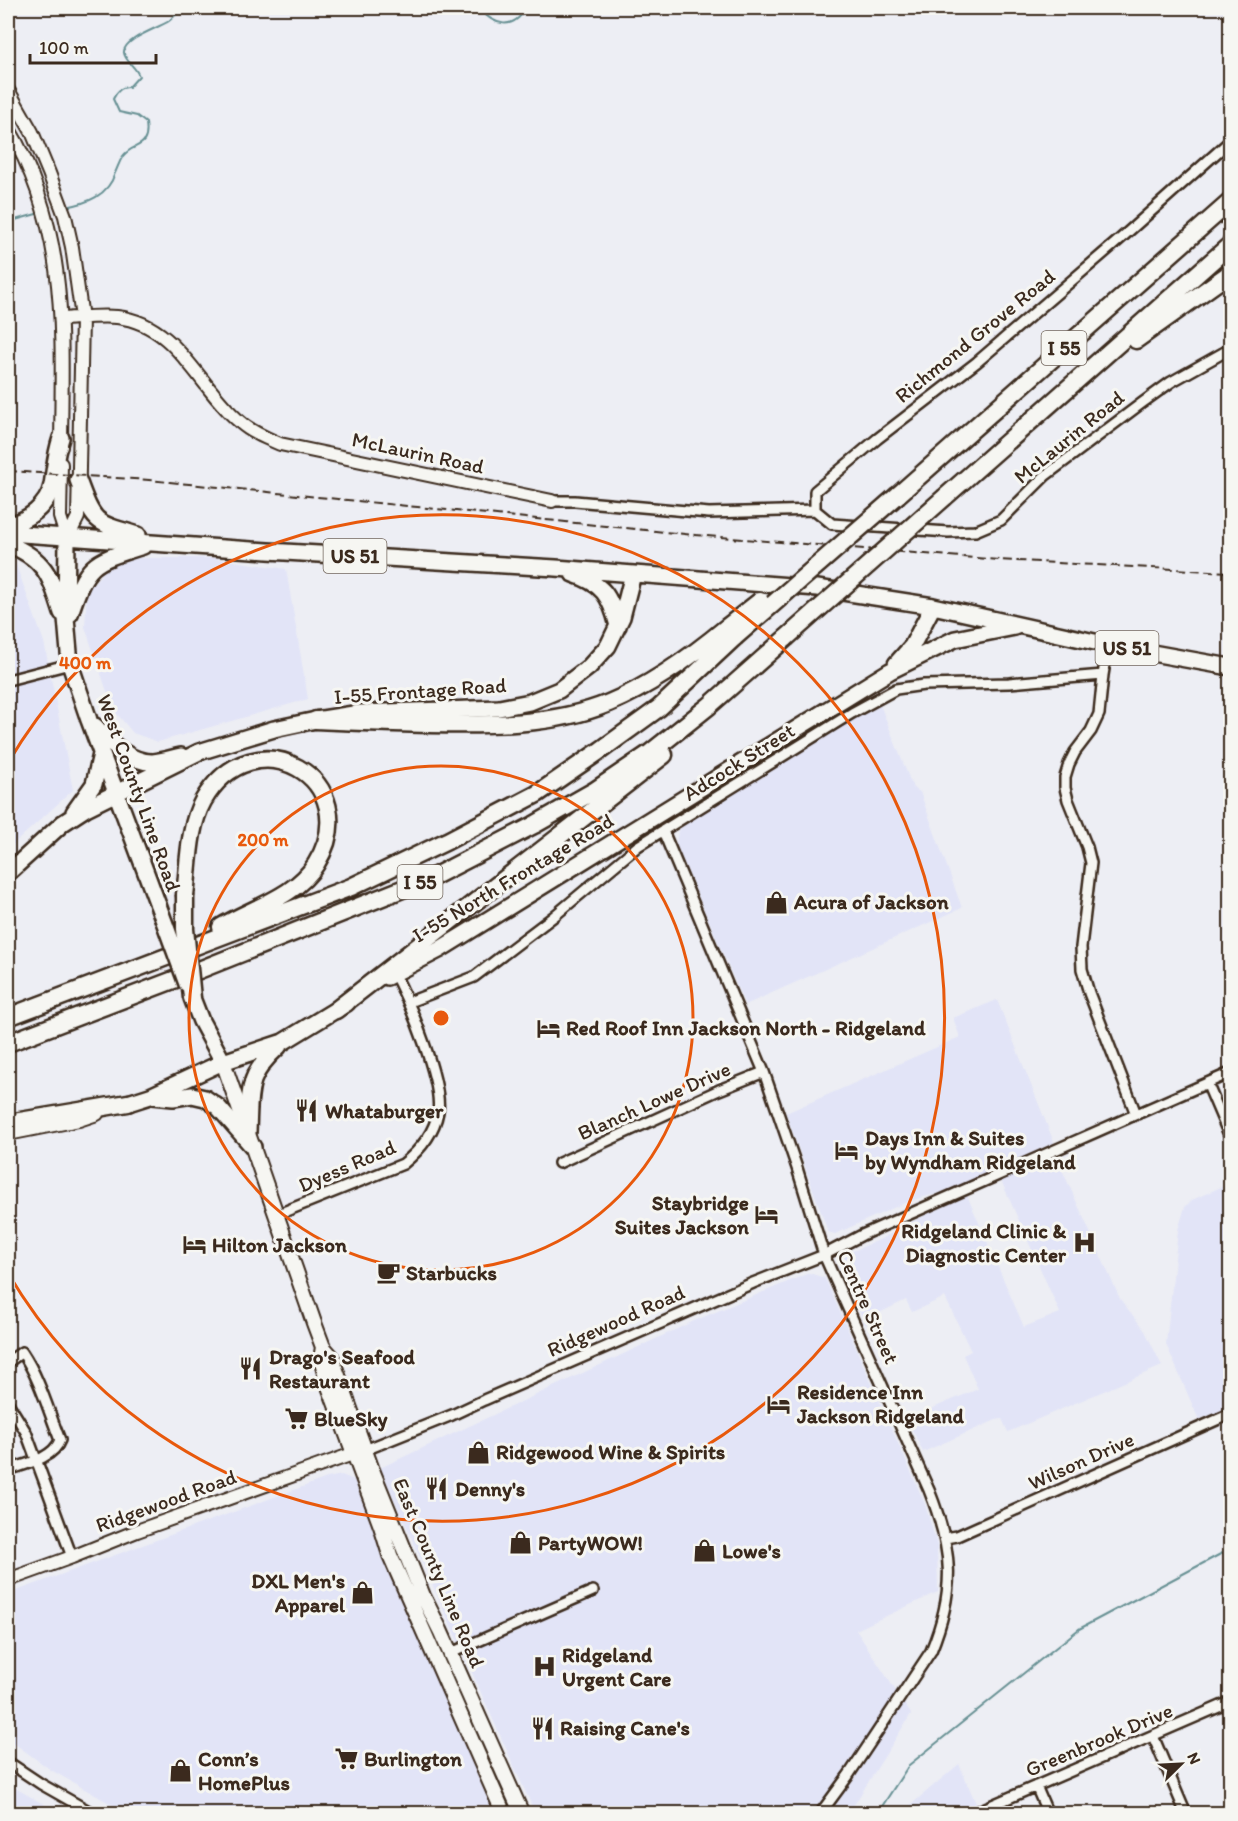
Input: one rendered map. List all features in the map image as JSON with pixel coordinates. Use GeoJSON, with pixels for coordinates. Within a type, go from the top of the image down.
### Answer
{"type":"FeatureCollection","features":[{"type":"Feature","properties":{"kind":"highway","name":"I 55"},"geometry":{"type":"LineString","coordinates":[[8,1017],[351,887],[537,794],[659,708],[731,632],[789,577],[856,532],[1230,202]]}},
{"type":"Feature","properties":{"kind":"highway","name":"I 55"},"geometry":{"type":"LineString","coordinates":[[8,1043],[435,876],[594,791],[650,753],[709,706],[1230,245]]}},
{"type":"Feature","properties":{"kind":"highway"},"geometry":{"type":"LineString","coordinates":[[1074,384],[1230,273]]}},
{"type":"Feature","properties":{"kind":"highway"},"geometry":{"type":"LineString","coordinates":[[316,720],[458,724],[528,722],[574,714],[609,703],[660,677],[705,646],[731,632]]}},
{"type":"Feature","properties":{"kind":"highway"},"geometry":{"type":"LineString","coordinates":[[336,1010],[682,742],[783,641]]}},
{"type":"Feature","properties":{"kind":"highway"},"geometry":{"type":"LineString","coordinates":[[192,998],[185,929],[185,895],[192,831],[202,803],[214,785],[226,774],[252,760],[269,758],[290,764],[307,773],[320,788],[327,806],[330,824],[325,846],[315,866],[299,883],[224,925],[193,946]]}},
{"type":"Feature","properties":{"kind":"highway"},"geometry":{"type":"LineString","coordinates":[[8,1123],[128,1103]]}},
{"type":"Feature","properties":{"kind":"main road"},"geometry":{"type":"LineString","coordinates":[[8,525],[28,517],[46,498],[52,488],[55,457],[61,438]]}},
{"type":"Feature","properties":{"kind":"main road"},"geometry":{"type":"LineString","coordinates":[[78,480],[87,506],[95,518],[107,527],[143,537],[155,543]]}},
{"type":"Feature","properties":{"kind":"main road","name":"US 51"},"geometry":{"type":"LineString","coordinates":[[8,533],[556,568],[817,588],[933,606],[1108,645],[1230,667]]}},
{"type":"Feature","properties":{"kind":"main road","name":"West County Line Road"},"geometry":{"type":"LineString","coordinates":[[67,538],[66,627],[70,664],[201,1021]]}},
{"type":"Feature","properties":{"kind":"main road"},"geometry":{"type":"LineString","coordinates":[[66,627],[87,573],[99,562],[155,543]]}},
{"type":"Feature","properties":{"kind":"main road"},"geometry":{"type":"LineString","coordinates":[[8,544],[33,556],[45,569],[66,627]]}},
{"type":"Feature","properties":{"kind":"main road"},"geometry":{"type":"LineString","coordinates":[[556,568],[588,579],[605,591],[614,608],[618,626]]}},
{"type":"Feature","properties":{"kind":"main road","name":"I-55 Frontage Road"},"geometry":{"type":"LineString","coordinates":[[63,823],[86,808],[198,752],[274,729],[360,713],[499,708],[530,702],[559,690],[589,667],[608,646],[622,617],[633,574]]}},
{"type":"Feature","properties":{"kind":"main road"},"geometry":{"type":"LineString","coordinates":[[890,671],[912,646],[933,606]]}},
{"type":"Feature","properties":{"kind":"main road","name":"I-55 North Frontage Road"},"geometry":{"type":"LineString","coordinates":[[128,1103],[150,1096],[223,1062],[283,1042],[394,973],[439,950],[890,671],[955,639],[1024,626]]}},
{"type":"Feature","properties":{"kind":"main road"},"geometry":{"type":"LineString","coordinates":[[89,720],[110,742],[125,754],[134,757],[152,762],[198,752]]}},
{"type":"Feature","properties":{"kind":"main road"},"geometry":{"type":"LineString","coordinates":[[8,873],[79,806],[94,784],[102,754]]}},
{"type":"Feature","properties":{"kind":"main road","name":"East County Line Road"},"geometry":{"type":"LineString","coordinates":[[201,1021],[223,1062],[251,1139],[323,1347],[321,1359],[359,1452],[522,1814]]}},
{"type":"Feature","properties":{"kind":"main road"},"geometry":{"type":"LineString","coordinates":[[251,1139],[250,1085],[255,1072],[283,1042]]}},
{"type":"Feature","properties":{"kind":"main road"},"geometry":{"type":"LineString","coordinates":[[150,1096],[173,1098],[192,1095],[205,1098],[218,1107],[251,1139]]}},
{"type":"Feature","properties":{"kind":"main road","name":"East County Line Road"},"geometry":{"type":"LineString","coordinates":[[359,1452],[394,1566],[504,1814]]}},
{"type":"Feature","properties":{"kind":"street","name":"West County Line Road"},"geometry":{"type":"LineString","coordinates":[[8,90],[32,132],[65,216],[72,247],[82,318],[78,517],[67,538]]}},
{"type":"Feature","properties":{"kind":"street","name":"West County Line Road"},"geometry":{"type":"LineString","coordinates":[[8,128],[32,178],[46,215],[53,249],[62,319],[60,517],[67,538]]}},
{"type":"Feature","properties":{"kind":"street","name":"Richmond Grove Road"},"geometry":{"type":"LineString","coordinates":[[815,510],[815,491],[977,362],[1230,141]]}},
{"type":"Feature","properties":{"kind":"street","name":"McLaurin Road"},"geometry":{"type":"LineString","coordinates":[[62,319],[117,317],[140,323],[162,335],[185,356],[221,403],[240,423],[280,444],[552,501],[709,513],[815,510],[832,524],[948,532],[975,531],[1001,520],[1045,476],[1142,403],[1171,382],[1230,349]]}},
{"type":"Feature","properties":{"kind":"street"},"geometry":{"type":"LineString","coordinates":[[1108,645],[1099,714],[1091,731],[1069,764],[1065,777],[1065,788],[1091,863],[1081,947],[1082,969],[1089,993],[1136,1114]]}},
{"type":"Feature","properties":{"kind":"street"},"geometry":{"type":"LineString","coordinates":[[8,680],[70,664]]}},
{"type":"Feature","properties":{"kind":"street","name":"Adcock Street"},"geometry":{"type":"LineString","coordinates":[[409,1002],[474,977],[553,917],[638,846],[843,719],[896,689],[924,685],[1010,683],[1104,675]]}},
{"type":"Feature","properties":{"kind":"street","name":"Centre Street"},"geometry":{"type":"LineString","coordinates":[[663,831],[764,1072],[824,1255],[929,1490],[941,1520],[945,1538],[949,1569],[947,1602],[931,1651],[820,1814]]}},
{"type":"Feature","properties":{"kind":"street","name":"Dyess Road"},"geometry":{"type":"LineString","coordinates":[[276,1215],[403,1164],[425,1142],[432,1130],[438,1112],[434,1075],[409,1002],[394,973]]}},
{"type":"Feature","properties":{"kind":"street","name":"Blanch Lowe Drive"},"geometry":{"type":"LineString","coordinates":[[559,1163],[719,1090],[764,1072]]}},
{"type":"Feature","properties":{"kind":"street","name":"Ridgewood Road"},"geometry":{"type":"LineString","coordinates":[[8,1580],[137,1531],[359,1452],[452,1415],[753,1283],[824,1255],[862,1235],[1230,1073]]}},
{"type":"Feature","properties":{"kind":"street"},"geometry":{"type":"LineString","coordinates":[[1207,1083],[1230,1137]]}},
{"type":"Feature","properties":{"kind":"street","name":"I-55 North Frontage Road"},"geometry":{"type":"LineString","coordinates":[[8,1134],[80,1120],[128,1103]]}},
{"type":"Feature","properties":{"kind":"street"},"geometry":{"type":"LineString","coordinates":[[8,1362],[22,1352],[46,1399],[60,1440],[57,1448],[8,1470]]}},
{"type":"Feature","properties":{"kind":"street"},"geometry":{"type":"LineString","coordinates":[[8,1403],[26,1432],[72,1557]]}},
{"type":"Feature","properties":{"kind":"street","name":"Wilson Drive"},"geometry":{"type":"LineString","coordinates":[[945,1538],[957,1536],[1230,1414]]}},
{"type":"Feature","properties":{"kind":"street"},"geometry":{"type":"LineString","coordinates":[[451,1653],[593,1591]]}},
{"type":"Feature","properties":{"kind":"street","name":"Greenbrook Drive"},"geometry":{"type":"LineString","coordinates":[[981,1810],[1230,1702]]}},
{"type":"Feature","properties":{"kind":"street"},"geometry":{"type":"LineString","coordinates":[[1153,1736],[1186,1814]]}},
{"type":"Feature","properties":{"kind":"street"},"geometry":{"type":"LineString","coordinates":[[8,1762],[94,1814]]}},
{"type":"Feature","properties":{"kind":"street"},"geometry":{"type":"LineString","coordinates":[[1036,1786],[1048,1814]]}},
{"type":"Feature","properties":{"kind":"shaded area"},"geometry":{"type":"Polygon","coordinates":[[[8,554],[12,554],[44,642],[73,790],[8,849],[8,554]]]}},
{"type":"Feature","properties":{"kind":"shaded area"},"geometry":{"type":"Polygon","coordinates":[[[132,558],[214,558],[286,569],[308,699],[158,742],[133,733],[113,709],[85,627],[87,591],[107,568],[132,558]]]}},
{"type":"Feature","properties":{"kind":"shaded area"},"geometry":{"type":"Polygon","coordinates":[[[879,702],[913,788],[920,792],[962,908],[745,1005],[676,844],[678,831],[688,820],[879,702]]]}},
{"type":"Feature","properties":{"kind":"shaded area"},"geometry":{"type":"Polygon","coordinates":[[[997,1000],[1055,1145],[958,1188],[909,1201],[835,1234],[828,1232],[786,1113],[960,1037],[953,1018],[997,1000]]]}},
{"type":"Feature","properties":{"kind":"shaded area"},"geometry":{"type":"Polygon","coordinates":[[[1055,1154],[1120,1299],[1145,1331],[1162,1366],[1008,1432],[1002,1419],[996,1420],[923,1452],[907,1419],[978,1389],[963,1355],[971,1351],[945,1297],[912,1312],[906,1300],[877,1314],[869,1324],[865,1324],[840,1269],[839,1259],[966,1193],[1024,1327],[1060,1313],[1000,1178],[1055,1154]]]}},
{"type":"Feature","properties":{"kind":"shaded area"},"geometry":{"type":"Polygon","coordinates":[[[1230,1183],[1230,1407],[1199,1420],[1166,1344],[1178,1230],[1185,1207],[1192,1200],[1230,1183]]]}},
{"type":"Feature","properties":{"kind":"shaded area"},"geometry":{"type":"Polygon","coordinates":[[[809,1273],[825,1278],[925,1504],[937,1545],[938,1592],[856,1630],[911,1714],[849,1813],[535,1813],[380,1468],[694,1321],[809,1273]]]}},
{"type":"Feature","properties":{"kind":"shaded area"},"geometry":{"type":"Polygon","coordinates":[[[342,1475],[354,1480],[494,1813],[127,1813],[51,1770],[8,1739],[8,1594],[327,1478],[342,1475]]]}},
{"type":"Feature","properties":{"kind":"shaded area"},"geometry":{"type":"Polygon","coordinates":[[[959,1764],[980,1813],[900,1814],[959,1764]]]}},
{"type":"Feature","properties":{"kind":"shaded area"},"geometry":{"type":"Polygon","coordinates":[[[8,1781],[17,1789],[59,1813],[8,1813],[8,1781]]]}},
{"type":"Feature","properties":{"kind":"waterway"},"geometry":{"type":"LineString","coordinates":[[66,207],[89,201],[102,193],[112,181],[123,156],[146,138],[146,123],[137,116],[119,112],[113,99],[119,90],[129,87],[139,76],[125,56],[125,48],[135,39],[169,21],[182,8]]}},
{"type":"Feature","properties":{"kind":"waterway"},"geometry":{"type":"LineString","coordinates":[[478,8],[491,19],[504,23],[515,20],[526,8]]}},
{"type":"Feature","properties":{"kind":"waterway"},"geometry":{"type":"LineString","coordinates":[[8,222],[40,213]]}},
{"type":"Feature","properties":{"kind":"waterway"},"geometry":{"type":"LineString","coordinates":[[877,1814],[909,1765],[1079,1629],[1230,1549]]}},
{"type":"Feature","properties":{"kind":"railway"},"geometry":{"type":"LineString","coordinates":[[8,471],[149,480],[695,535],[999,560],[1230,572]]}},
{"type":"Feature","properties":{"kind":"place","name":"Acura of Jackson"},"geometry":{"type":"Point","coordinates":[776,902]}},
{"type":"Feature","properties":{"kind":"place","name":"Red Roof Inn Jackson North - Ridgeland"},"geometry":{"type":"Point","coordinates":[548,1028]}},
{"type":"Feature","properties":{"kind":"place","name":"Whataburger"},"geometry":{"type":"Point","coordinates":[307,1111]}},
{"type":"Feature","properties":{"kind":"place","name":"Days Inn & Suites by Wyndham Ridgeland"},"geometry":{"type":"Point","coordinates":[847,1150]}},
{"type":"Feature","properties":{"kind":"place","name":"Staybridge Suites Jackson"},"geometry":{"type":"Point","coordinates":[767,1215]}},
{"type":"Feature","properties":{"kind":"place","name":"Ridgeland Clinic & Diagnostic Center"},"geometry":{"type":"Point","coordinates":[1084,1243]}},
{"type":"Feature","properties":{"kind":"place","name":"Hilton Jackson"},"geometry":{"type":"Point","coordinates":[194,1245]}},
{"type":"Feature","properties":{"kind":"place","name":"Starbucks"},"geometry":{"type":"Point","coordinates":[388,1273]}},
{"type":"Feature","properties":{"kind":"place","name":"Drago's Seafood Restaurant"},"geometry":{"type":"Point","coordinates":[251,1369]}},
{"type":"Feature","properties":{"kind":"place","name":"Residence Inn Jackson Ridgeland"},"geometry":{"type":"Point","coordinates":[779,1404]}},
{"type":"Feature","properties":{"kind":"place","name":"BlueSky"},"geometry":{"type":"Point","coordinates":[296,1419]}},
{"type":"Feature","properties":{"kind":"place","name":"Ridgewood Wine & Spirits"},"geometry":{"type":"Point","coordinates":[478,1452]}},
{"type":"Feature","properties":{"kind":"place","name":"Denny's"},"geometry":{"type":"Point","coordinates":[437,1489]}},
{"type":"Feature","properties":{"kind":"place","name":"PartyWOW!"},"geometry":{"type":"Point","coordinates":[520,1543]}},
{"type":"Feature","properties":{"kind":"place","name":"Lowe's"},"geometry":{"type":"Point","coordinates":[704,1551]}},
{"type":"Feature","properties":{"kind":"place","name":"DXL Men's Apparel"},"geometry":{"type":"Point","coordinates":[363,1593]}},
{"type":"Feature","properties":{"kind":"place","name":"Ridgeland Urgent Care"},"geometry":{"type":"Point","coordinates":[544,1667]}},
{"type":"Feature","properties":{"kind":"place","name":"Raising Cane's"},"geometry":{"type":"Point","coordinates":[542,1728]}},
{"type":"Feature","properties":{"kind":"place","name":"Burlington"},"geometry":{"type":"Point","coordinates":[346,1759]}},
{"type":"Feature","properties":{"kind":"place","name":"Conn’s HomePlus"},"geometry":{"type":"Point","coordinates":[180,1771]}}]}
